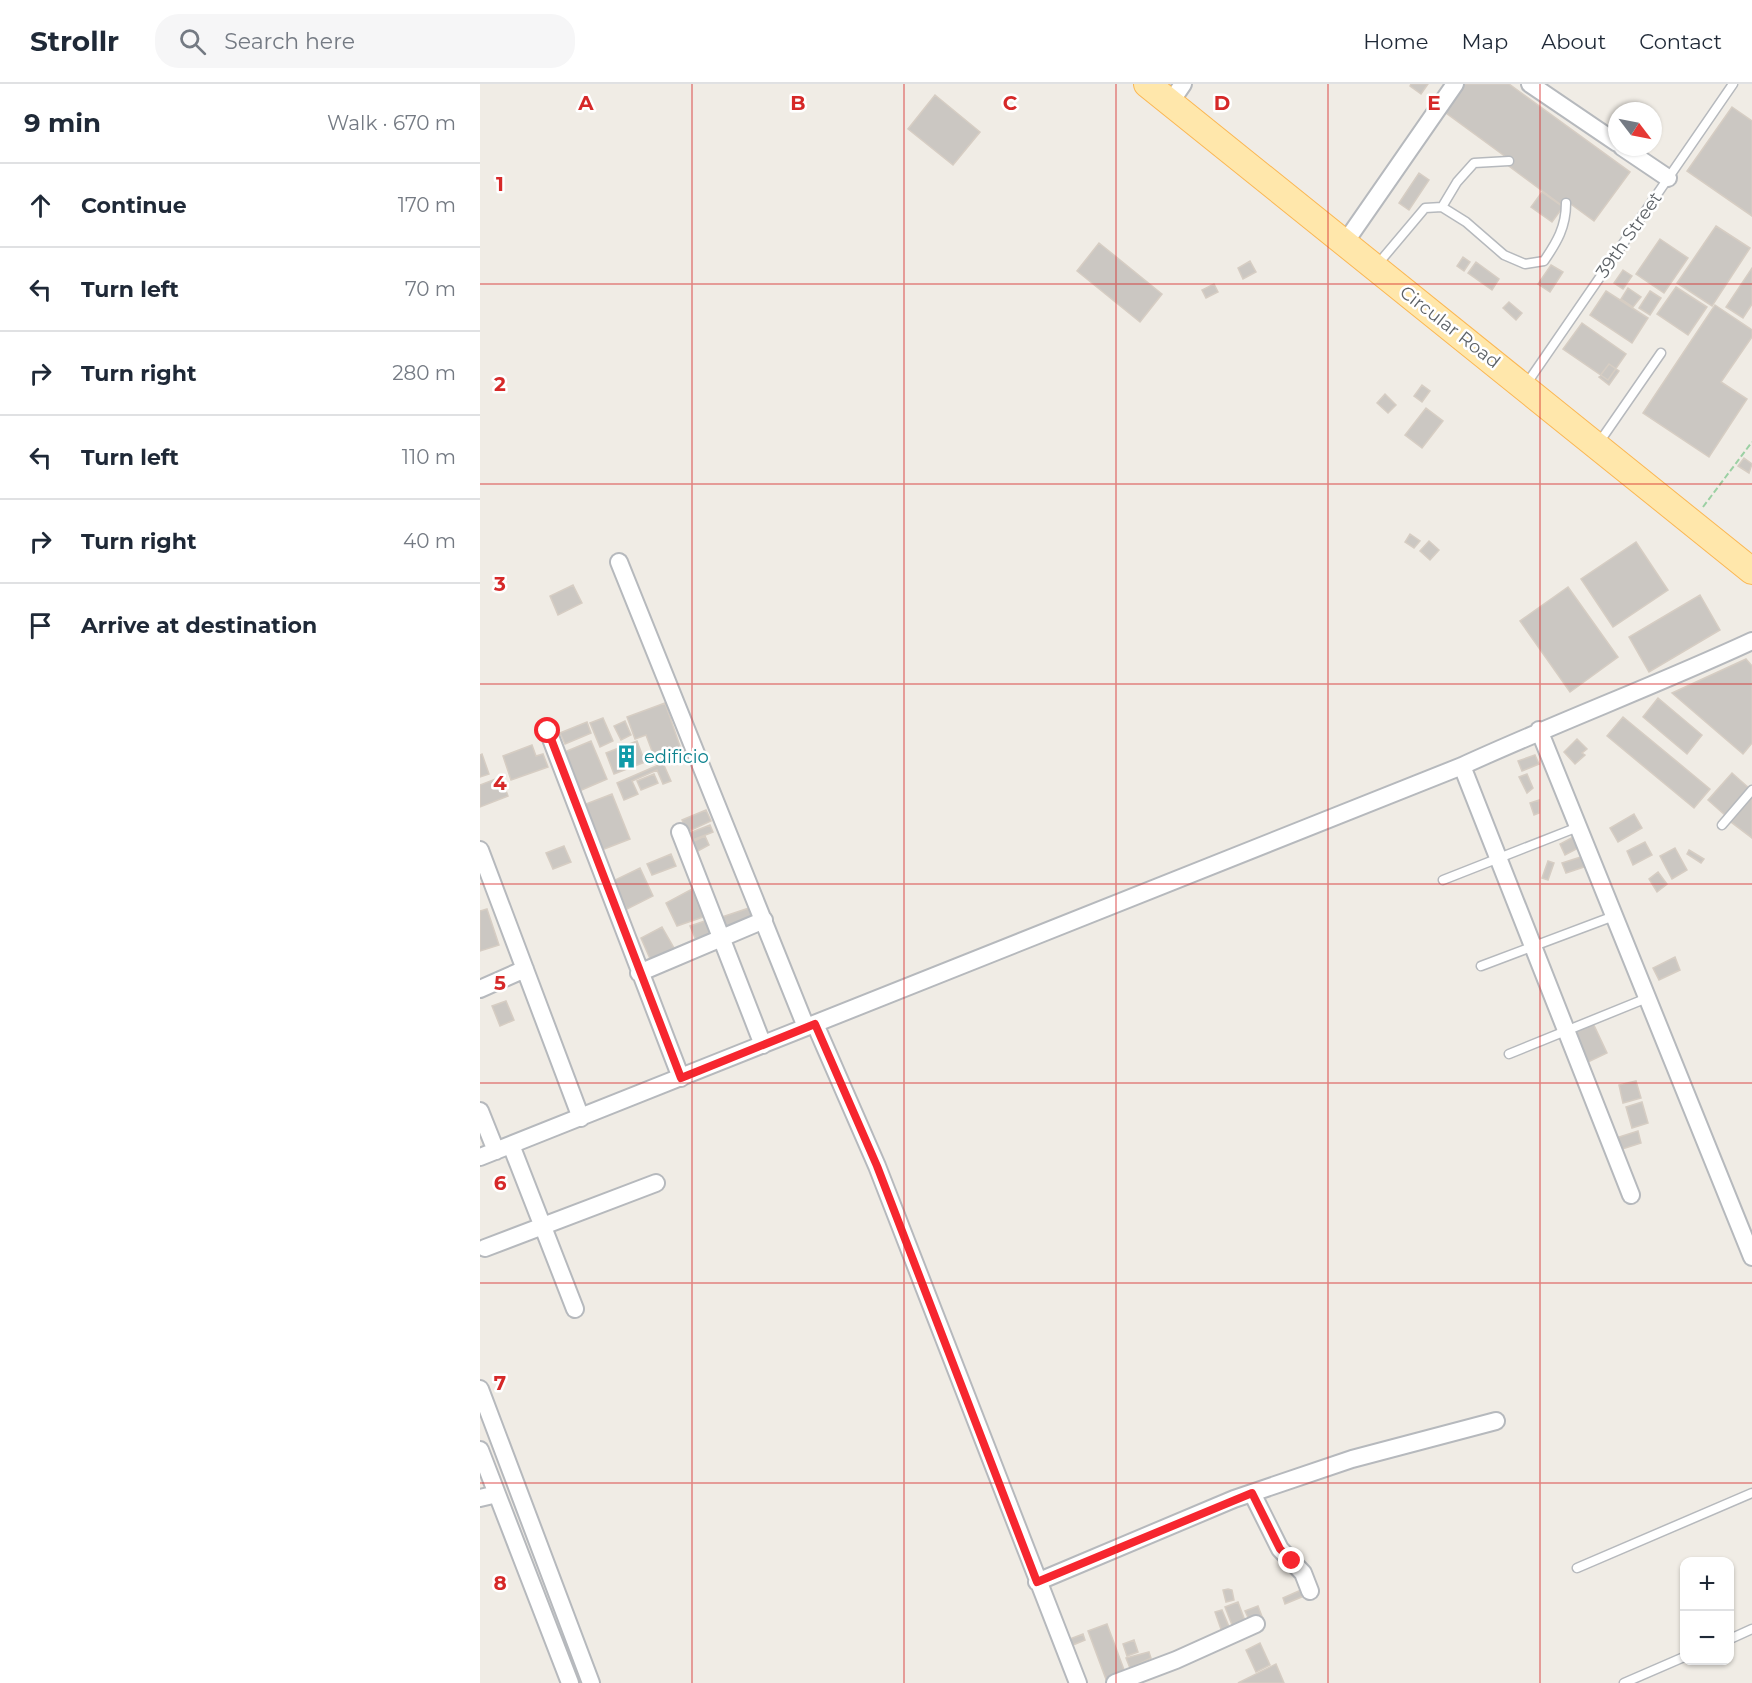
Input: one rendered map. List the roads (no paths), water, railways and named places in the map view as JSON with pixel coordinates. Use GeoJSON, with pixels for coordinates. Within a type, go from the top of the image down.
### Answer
{"type":"FeatureCollection","features":[{"type":"Feature","properties":{"kind":"main road","name":"Circular Road"},"geometry":{"type":"LineString","coordinates":[[1147,84],[1176,93],[1344,244],[1598,444],[1752,571]]}},
{"type":"Feature","properties":{"kind":"street"},"geometry":{"type":"LineString","coordinates":[[1344,244],[1455,84]]}},
{"type":"Feature","properties":{"kind":"street"},"geometry":{"type":"LineString","coordinates":[[1530,84],[1608,137]]}},
{"type":"Feature","properties":{"kind":"street"},"geometry":{"type":"LineString","coordinates":[[1635,156],[1668,178]]}},
{"type":"Feature","properties":{"kind":"street"},"geometry":{"type":"LineString","coordinates":[[619,562],[764,920],[894,1208],[1078,1683]]}},
{"type":"Feature","properties":{"kind":"street"},"geometry":{"type":"LineString","coordinates":[[496,1151],[1462,766],[1539,730],[1693,668],[1752,641]]}},
{"type":"Feature","properties":{"kind":"street"},"geometry":{"type":"LineString","coordinates":[[1539,730],[1752,1257]]}},
{"type":"Feature","properties":{"kind":"street"},"geometry":{"type":"LineString","coordinates":[[548,731],[681,1078]]}},
{"type":"Feature","properties":{"kind":"street"},"geometry":{"type":"LineString","coordinates":[[1462,766],[1631,1195]]}},
{"type":"Feature","properties":{"kind":"street"},"geometry":{"type":"LineString","coordinates":[[680,832],[763,1045]]}},
{"type":"Feature","properties":{"kind":"street"},"geometry":{"type":"LineString","coordinates":[[480,850],[581,1118]]}},
{"type":"Feature","properties":{"kind":"street"},"geometry":{"type":"LineString","coordinates":[[639,973],[764,920]]}},
{"type":"Feature","properties":{"kind":"street"},"geometry":{"type":"LineString","coordinates":[[480,989],[525,969]]}},
{"type":"Feature","properties":{"kind":"street"},"geometry":{"type":"LineString","coordinates":[[480,1112],[496,1151],[543,1226],[575,1309]]}},
{"type":"Feature","properties":{"kind":"street"},"geometry":{"type":"LineString","coordinates":[[485,1248],[656,1183]]}},
{"type":"Feature","properties":{"kind":"street"},"geometry":{"type":"LineString","coordinates":[[480,1389],[591,1683]]}},
{"type":"Feature","properties":{"kind":"street"},"geometry":{"type":"LineString","coordinates":[[1037,1582],[1252,1493],[1352,1459],[1496,1421]]}},
{"type":"Feature","properties":{"kind":"street"},"geometry":{"type":"LineString","coordinates":[[482,1458],[570,1683]]}},
{"type":"Feature","properties":{"kind":"street"},"geometry":{"type":"LineString","coordinates":[[1252,1493],[1280,1549],[1303,1573],[1310,1591]]}},
{"type":"Feature","properties":{"kind":"street"},"geometry":{"type":"LineString","coordinates":[[480,1498],[497,1494]]}},
{"type":"Feature","properties":{"kind":"street"},"geometry":{"type":"LineString","coordinates":[[1115,1683],[1176,1660],[1256,1624]]}},
{"type":"Feature","properties":{"kind":"lane","name":"39th Street"},"geometry":{"type":"LineString","coordinates":[[1525,386],[1733,84]]}},
{"type":"Feature","properties":{"kind":"lane"},"geometry":{"type":"LineString","coordinates":[[1442,207],[1457,182],[1474,163],[1509,161]]}},
{"type":"Feature","properties":{"kind":"lane"},"geometry":{"type":"LineString","coordinates":[[1374,268],[1425,208],[1442,207],[1466,222],[1504,255],[1525,264],[1544,261],[1566,220],[1566,203]]}},
{"type":"Feature","properties":{"kind":"lane"},"geometry":{"type":"LineString","coordinates":[[1598,444],[1661,352]]}},
{"type":"Feature","properties":{"kind":"lane"},"geometry":{"type":"LineString","coordinates":[[1722,825],[1752,790]]}},
{"type":"Feature","properties":{"kind":"lane"},"geometry":{"type":"LineString","coordinates":[[1443,880],[1578,827]]}},
{"type":"Feature","properties":{"kind":"lane"},"geometry":{"type":"LineString","coordinates":[[1481,966],[1614,916]]}},
{"type":"Feature","properties":{"kind":"lane"},"geometry":{"type":"LineString","coordinates":[[1509,1054],[1647,998]]}},
{"type":"Feature","properties":{"kind":"lane"},"geometry":{"type":"LineString","coordinates":[[1577,1568],[1752,1492]]}},
{"type":"Feature","properties":{"kind":"lane"},"geometry":{"type":"LineString","coordinates":[[1734,1637],[1752,1629]]}},
{"type":"Feature","properties":{"kind":"lane"},"geometry":{"type":"LineString","coordinates":[[1624,1683],[1680,1659]]}},
{"type":"Feature","properties":{"kind":"place","name":"edificio"},"geometry":{"type":"Point","coordinates":[626,757]}}]}
